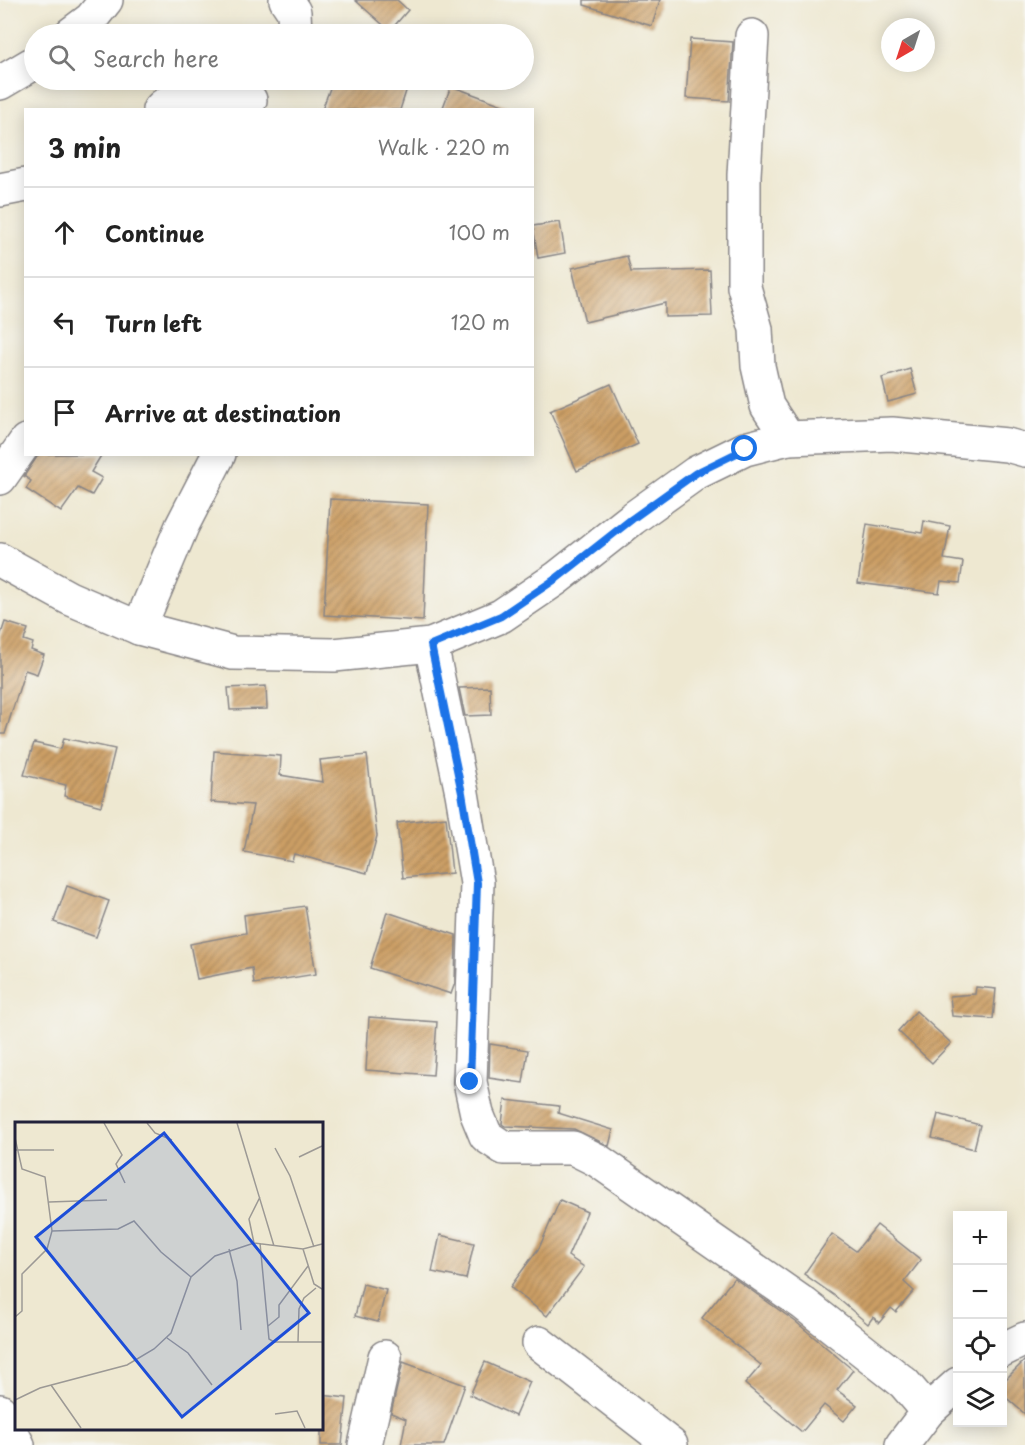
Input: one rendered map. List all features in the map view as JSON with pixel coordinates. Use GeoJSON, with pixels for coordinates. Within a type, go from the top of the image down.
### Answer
{"type":"FeatureCollection","features":[{"type":"Feature","properties":{"kind":"street"},"geometry":{"type":"LineString","coordinates":[[84,24],[106,0]]}},
{"type":"Feature","properties":{"kind":"street"},"geometry":{"type":"LineString","coordinates":[[286,0],[294,12],[295,24]]}},
{"type":"Feature","properties":{"kind":"street"},"geometry":{"type":"LineString","coordinates":[[752,36],[744,175],[744,287],[756,329],[758,366],[767,406],[788,438]]}},
{"type":"Feature","properties":{"kind":"street"},"geometry":{"type":"LineString","coordinates":[[0,83],[24,69]]}},
{"type":"Feature","properties":{"kind":"street"},"geometry":{"type":"LineString","coordinates":[[160,108],[165,102],[184,97],[253,96]]}},
{"type":"Feature","properties":{"kind":"street"},"geometry":{"type":"LineString","coordinates":[[0,190],[24,185]]}},
{"type":"Feature","properties":{"kind":"street"},"geometry":{"type":"LineString","coordinates":[[0,560],[69,598],[139,628],[233,653],[334,655],[431,645],[501,616],[557,578],[632,519],[696,473],[745,449],[788,438],[892,434],[1007,445],[1025,450]]}},
{"type":"Feature","properties":{"kind":"street"},"geometry":{"type":"LineString","coordinates":[[0,478],[24,444]]}},
{"type":"Feature","properties":{"kind":"street"},"geometry":{"type":"LineString","coordinates":[[139,628],[182,526],[218,456]]}},
{"type":"Feature","properties":{"kind":"street"},"geometry":{"type":"LineString","coordinates":[[431,645],[462,793],[477,883],[470,1082],[477,1114],[486,1136],[504,1148],[573,1148],[597,1160],[804,1304],[904,1383],[928,1411]]}},
{"type":"Feature","properties":{"kind":"street"},"geometry":{"type":"LineString","coordinates":[[1007,1348],[1025,1339]]}},
{"type":"Feature","properties":{"kind":"street"},"geometry":{"type":"LineString","coordinates":[[539,1343],[671,1445]]}},
{"type":"Feature","properties":{"kind":"street"},"geometry":{"type":"LineString","coordinates":[[365,1445],[385,1357]]}},
{"type":"Feature","properties":{"kind":"street"},"geometry":{"type":"LineString","coordinates":[[902,1445],[928,1411],[953,1388]]}},
{"type":"Feature","properties":{"kind":"street"},"geometry":{"type":"LineString","coordinates":[[0,1411],[18,1445]]}},
{"type":"Feature","properties":{"kind":"building"},"geometry":{"type":"Polygon","coordinates":[[[355,0],[397,0],[408,10],[396,24],[382,24],[355,0]]]}},
{"type":"Feature","properties":{"kind":"building"},"geometry":{"type":"Polygon","coordinates":[[[584,0],[660,0],[652,26],[584,5],[584,0]]]}},
{"type":"Feature","properties":{"kind":"building"},"geometry":{"type":"Polygon","coordinates":[[[690,39],[733,42],[729,101],[686,98],[690,39]]]}},
{"type":"Feature","properties":{"kind":"building"},"geometry":{"type":"Polygon","coordinates":[[[329,90],[406,90],[401,108],[323,108],[329,90]]]}},
{"type":"Feature","properties":{"kind":"building"},"geometry":{"type":"Polygon","coordinates":[[[450,90],[462,90],[508,107],[508,108],[443,108],[450,90]]]}},
{"type":"Feature","properties":{"kind":"building"},"geometry":{"type":"Polygon","coordinates":[[[560,222],[565,253],[538,258],[534,226],[560,222]]]}},
{"type":"Feature","properties":{"kind":"building"},"geometry":{"type":"Polygon","coordinates":[[[627,256],[631,272],[710,270],[712,316],[665,317],[665,303],[585,322],[572,268],[627,256]]]}},
{"type":"Feature","properties":{"kind":"building"},"geometry":{"type":"Polygon","coordinates":[[[910,369],[917,394],[888,402],[882,378],[910,369]]]}},
{"type":"Feature","properties":{"kind":"building"},"geometry":{"type":"Polygon","coordinates":[[[611,384],[638,444],[577,471],[550,411],[611,384]]]}},
{"type":"Feature","properties":{"kind":"building"},"geometry":{"type":"Polygon","coordinates":[[[38,456],[101,456],[91,472],[102,478],[92,495],[78,488],[61,512],[26,489],[31,481],[24,476],[38,456]]]}},
{"type":"Feature","properties":{"kind":"building"},"geometry":{"type":"Polygon","coordinates":[[[330,499],[428,504],[423,621],[324,615],[330,499]]]}},
{"type":"Feature","properties":{"kind":"building"},"geometry":{"type":"Polygon","coordinates":[[[924,521],[950,526],[944,559],[963,562],[960,583],[941,581],[939,593],[858,583],[867,524],[922,533],[924,521]]]}},
{"type":"Feature","properties":{"kind":"building"},"geometry":{"type":"Polygon","coordinates":[[[5,622],[28,629],[24,640],[33,643],[31,650],[44,655],[37,674],[25,670],[5,734],[0,734],[0,637],[5,622]]]}},
{"type":"Feature","properties":{"kind":"building"},"geometry":{"type":"Polygon","coordinates":[[[266,686],[267,709],[230,710],[228,688],[266,686]]]}},
{"type":"Feature","properties":{"kind":"building"},"geometry":{"type":"Polygon","coordinates":[[[490,687],[491,715],[465,716],[459,688],[490,687]]]}},
{"type":"Feature","properties":{"kind":"building"},"geometry":{"type":"Polygon","coordinates":[[[64,738],[115,749],[101,806],[64,796],[66,785],[24,775],[34,743],[61,749],[64,738]]]}},
{"type":"Feature","properties":{"kind":"building"},"geometry":{"type":"Polygon","coordinates":[[[214,751],[281,756],[280,775],[323,782],[320,760],[367,755],[377,836],[367,873],[294,854],[292,861],[244,852],[253,805],[211,802],[214,751]]]}},
{"type":"Feature","properties":{"kind":"building"},"geometry":{"type":"Polygon","coordinates":[[[446,817],[452,873],[403,878],[397,823],[446,817]]]}},
{"type":"Feature","properties":{"kind":"building"},"geometry":{"type":"Polygon","coordinates":[[[67,886],[109,901],[96,937],[54,922],[67,886]]]}},
{"type":"Feature","properties":{"kind":"building"},"geometry":{"type":"Polygon","coordinates":[[[305,906],[316,974],[254,984],[252,968],[197,979],[190,944],[246,933],[244,915],[305,906]]]}},
{"type":"Feature","properties":{"kind":"building"},"geometry":{"type":"Polygon","coordinates":[[[387,912],[456,935],[455,983],[451,994],[370,968],[387,912]]]}},
{"type":"Feature","properties":{"kind":"building"},"geometry":{"type":"Polygon","coordinates":[[[976,987],[996,989],[993,1019],[952,1016],[950,996],[975,994],[976,987]]]}},
{"type":"Feature","properties":{"kind":"building"},"geometry":{"type":"Polygon","coordinates":[[[916,1011],[951,1043],[932,1063],[898,1031],[916,1011]]]}},
{"type":"Feature","properties":{"kind":"building"},"geometry":{"type":"Polygon","coordinates":[[[369,1017],[437,1022],[433,1075],[366,1070],[369,1017]]]}},
{"type":"Feature","properties":{"kind":"building"},"geometry":{"type":"Polygon","coordinates":[[[490,1044],[528,1050],[523,1083],[489,1078],[490,1044]]]}},
{"type":"Feature","properties":{"kind":"building"},"geometry":{"type":"Polygon","coordinates":[[[505,1100],[559,1106],[558,1113],[613,1130],[609,1146],[574,1129],[505,1126],[502,1124],[505,1100]]]}},
{"type":"Feature","properties":{"kind":"building"},"geometry":{"type":"Polygon","coordinates":[[[938,1114],[980,1125],[974,1149],[932,1138],[938,1114]]]}},
{"type":"Feature","properties":{"kind":"building"},"geometry":{"type":"Polygon","coordinates":[[[560,1200],[587,1212],[568,1256],[584,1267],[547,1316],[510,1287],[539,1248],[560,1200]]]}},
{"type":"Feature","properties":{"kind":"building"},"geometry":{"type":"Polygon","coordinates":[[[877,1225],[921,1260],[904,1282],[914,1291],[896,1312],[891,1308],[879,1323],[873,1317],[868,1324],[804,1274],[832,1234],[856,1251],[877,1225]]]}},
{"type":"Feature","properties":{"kind":"building"},"geometry":{"type":"Polygon","coordinates":[[[440,1235],[474,1243],[466,1279],[432,1272],[440,1235]]]}},
{"type":"Feature","properties":{"kind":"building"},"geometry":{"type":"Polygon","coordinates":[[[734,1278],[796,1322],[853,1370],[837,1390],[857,1405],[844,1421],[824,1405],[802,1432],[745,1384],[761,1365],[702,1318],[734,1278]]]}},
{"type":"Feature","properties":{"kind":"building"},"geometry":{"type":"Polygon","coordinates":[[[363,1284],[386,1290],[378,1322],[355,1316],[363,1284]]]}},
{"type":"Feature","properties":{"kind":"building"},"geometry":{"type":"Polygon","coordinates":[[[1025,1360],[1025,1414],[1007,1398],[1007,1378],[1025,1360]]]}},
{"type":"Feature","properties":{"kind":"building"},"geometry":{"type":"Polygon","coordinates":[[[403,1362],[465,1385],[444,1445],[401,1445],[406,1419],[391,1413],[403,1362]]]}},
{"type":"Feature","properties":{"kind":"building"},"geometry":{"type":"Polygon","coordinates":[[[485,1362],[530,1382],[515,1416],[470,1395],[485,1362]]]}},
{"type":"Feature","properties":{"kind":"building"},"geometry":{"type":"Polygon","coordinates":[[[322,1395],[347,1398],[342,1445],[321,1445],[322,1395]]]}},
{"type":"Feature","properties":{"kind":"route"},"geometry":{"type":"LineString","coordinates":[[470,1082],[471,1007],[477,941],[477,883],[462,793],[431,645],[501,616],[557,578],[632,519],[696,473],[745,449]]}}]}
